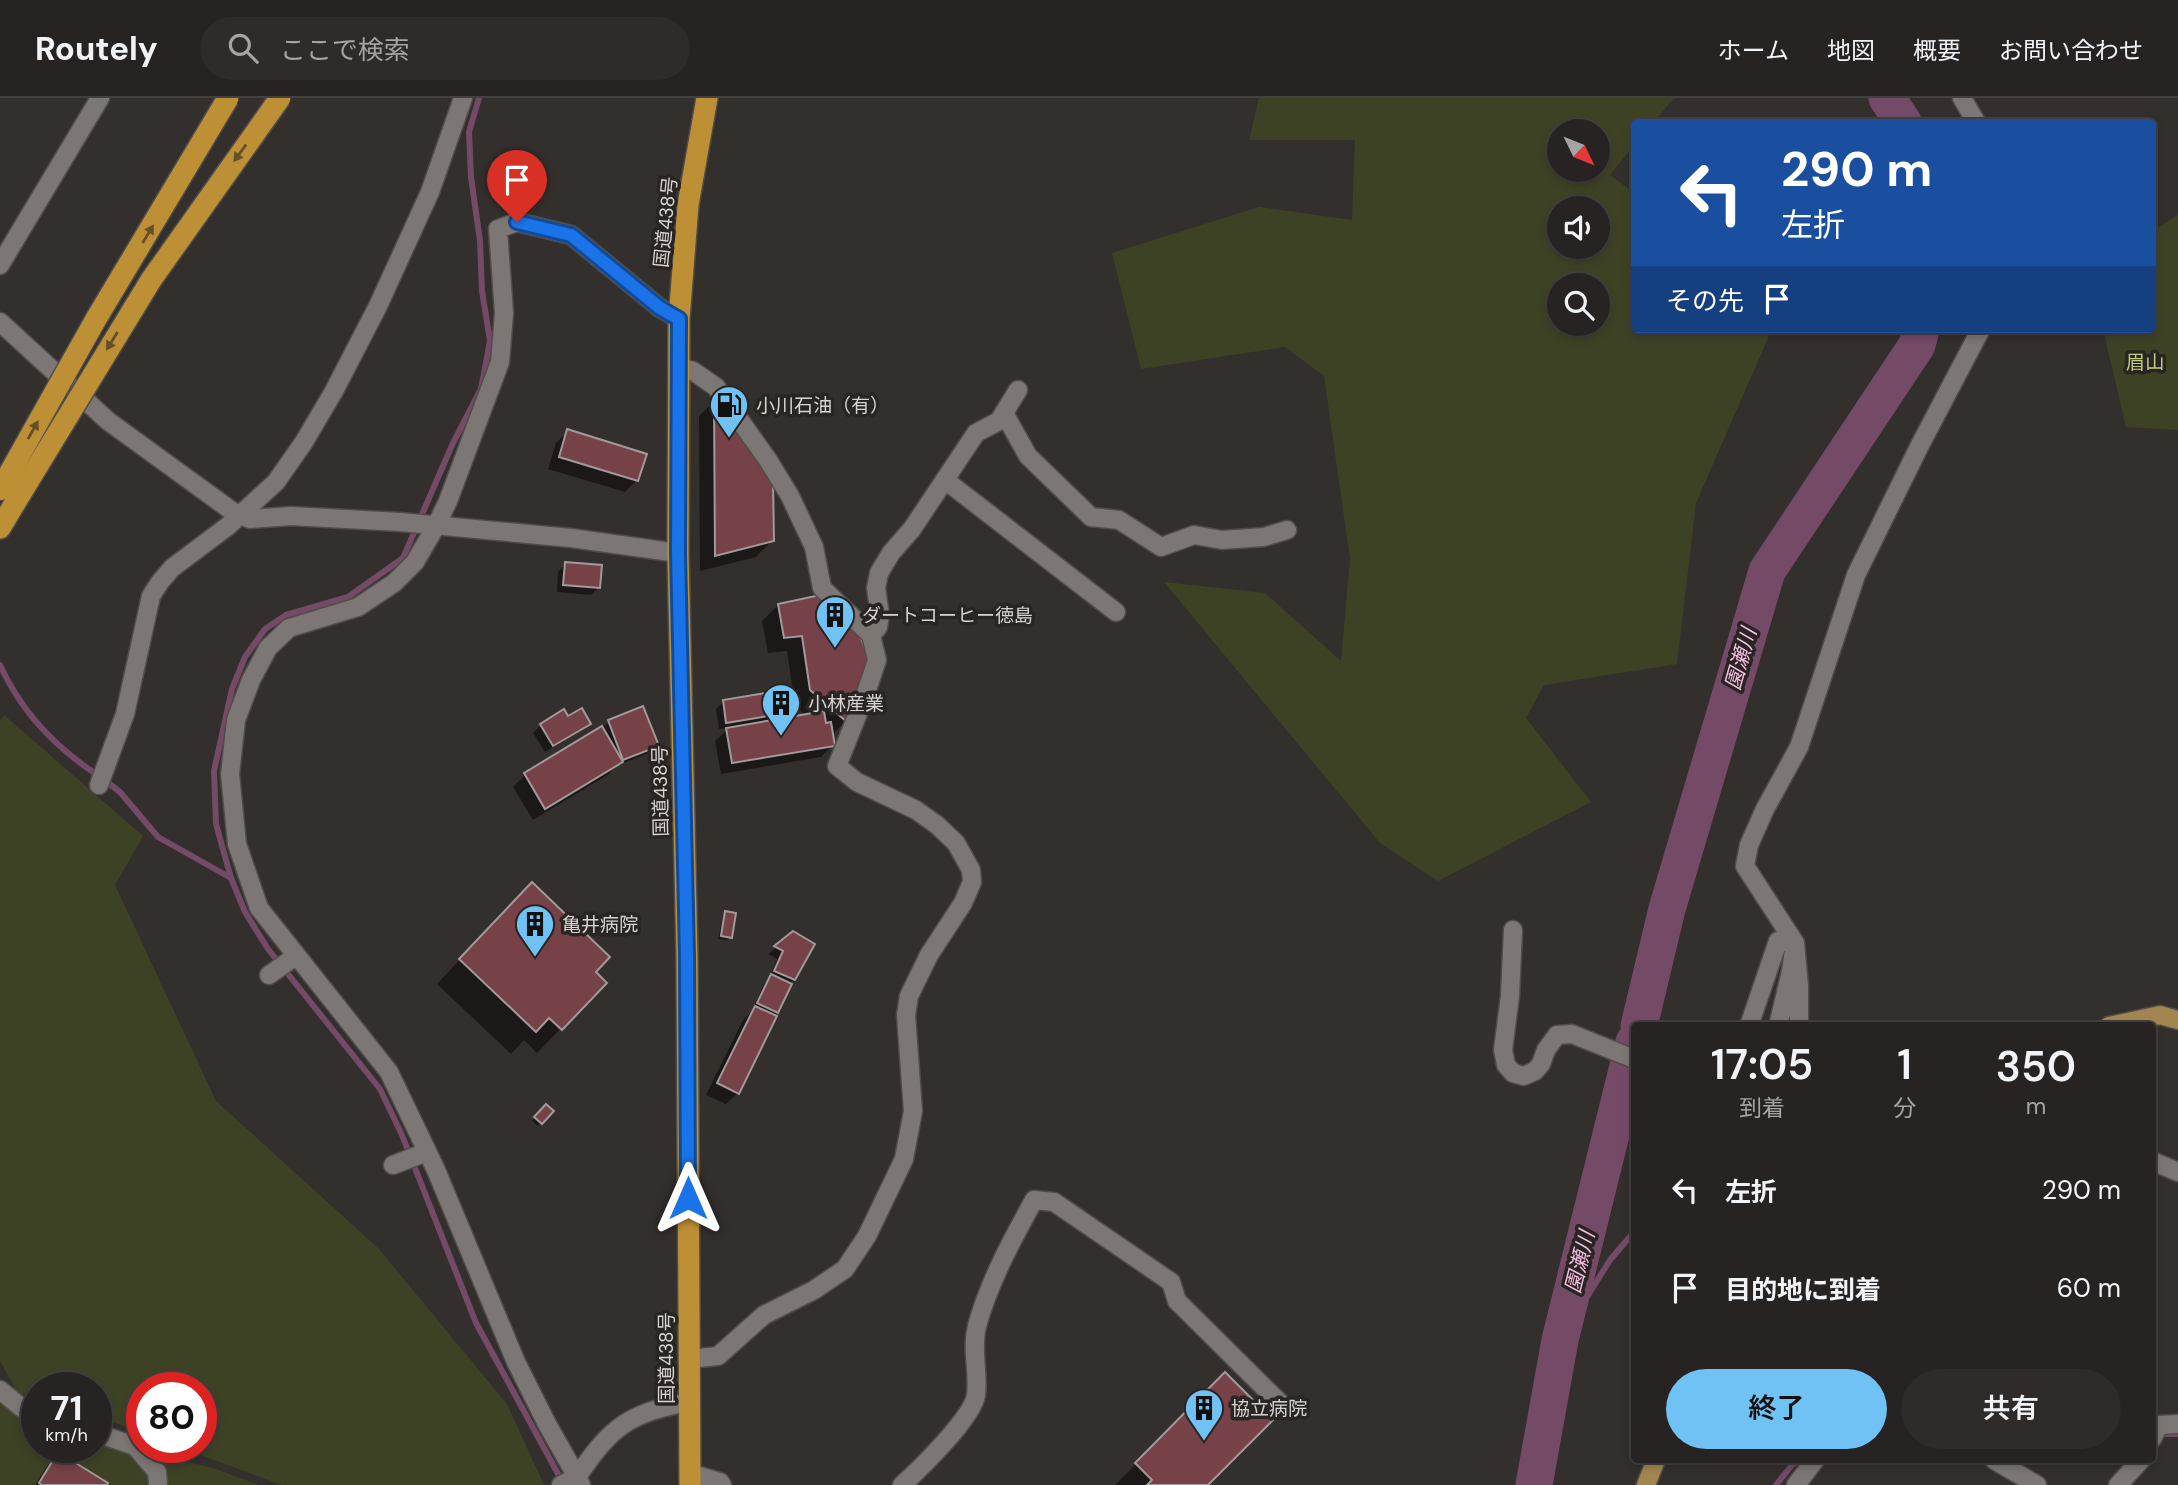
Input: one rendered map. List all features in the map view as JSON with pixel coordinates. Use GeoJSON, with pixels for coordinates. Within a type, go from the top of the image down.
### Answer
{"type":"FeatureCollection","features":[{"type":"Feature","properties":{"kind":"highway"},"geometry":{"type":"LineString","coordinates":[[0,528],[7,496],[96,319],[228,98]]}},
{"type":"Feature","properties":{"kind":"highway"},"geometry":{"type":"LineString","coordinates":[[7,496],[150,280],[280,98]]}},
{"type":"Feature","properties":{"kind":"highway","name":"国道438号"},"geometry":{"type":"LineString","coordinates":[[690,1479],[686,942],[678,553],[679,319],[688,205],[707,98]]}},
{"type":"Feature","properties":{"kind":"main road"},"geometry":{"type":"LineString","coordinates":[[2128,1022],[2160,1015],[2178,1020]]}},
{"type":"Feature","properties":{"kind":"main road"},"geometry":{"type":"LineString","coordinates":[[1646,1485],[1655,1463]]}},
{"type":"Feature","properties":{"kind":"street"},"geometry":{"type":"LineString","coordinates":[[0,265],[100,98]]}},
{"type":"Feature","properties":{"kind":"street"},"geometry":{"type":"LineString","coordinates":[[99,785],[128,704],[150,596],[172,568],[241,515],[276,482],[304,442],[378,306],[430,192],[463,98]]}},
{"type":"Feature","properties":{"kind":"street"},"geometry":{"type":"LineString","coordinates":[[1962,98],[1974,119]]}},
{"type":"Feature","properties":{"kind":"street"},"geometry":{"type":"LineString","coordinates":[[572,1482],[516,1362],[427,1152],[389,1072],[259,908],[237,844],[230,775],[236,720],[251,680],[268,648],[289,628],[358,607],[394,583],[415,562],[436,526],[500,362],[504,313],[498,229],[517,222],[571,235],[660,308],[679,319]]}},
{"type":"Feature","properties":{"kind":"street"},"geometry":{"type":"LineString","coordinates":[[0,322],[108,421],[232,511],[250,519],[290,516],[400,522],[571,538],[678,553]]}},
{"type":"Feature","properties":{"kind":"street"},"geometry":{"type":"LineString","coordinates":[[1798,1022],[1799,986],[1795,943],[1745,866],[1749,845],[1765,809],[1799,747],[1856,575],[1979,333]]}},
{"type":"Feature","properties":{"kind":"street"},"geometry":{"type":"LineString","coordinates":[[679,367],[693,371],[716,387],[790,496],[814,547],[822,588],[871,635],[877,660],[837,766],[857,782],[916,810],[937,825],[956,843],[971,870],[972,883],[963,903],[929,955],[909,996],[906,1015],[913,1111],[904,1158],[867,1236],[845,1269],[814,1290],[764,1315],[718,1356],[689,1359]]}},
{"type":"Feature","properties":{"kind":"street"},"geometry":{"type":"LineString","coordinates":[[871,635],[878,627],[880,615],[876,588],[879,573],[976,433],[999,421],[1017,390]]}},
{"type":"Feature","properties":{"kind":"street"},"geometry":{"type":"LineString","coordinates":[[1004,413],[1028,456],[1091,517],[1119,520],[1161,547],[1194,535],[1222,540],[1264,537],[1287,530]]}},
{"type":"Feature","properties":{"kind":"street"},"geometry":{"type":"LineString","coordinates":[[945,480],[1116,612]]}},
{"type":"Feature","properties":{"kind":"street"},"geometry":{"type":"LineString","coordinates":[[1513,930],[1510,996],[1503,1050],[1506,1065],[1513,1073],[1524,1076],[1535,1072],[1557,1035],[1572,1034],[1631,1058]]}},
{"type":"Feature","properties":{"kind":"street"},"geometry":{"type":"LineString","coordinates":[[1750,1022],[1778,941],[1795,943]]}},
{"type":"Feature","properties":{"kind":"street"},"geometry":{"type":"LineString","coordinates":[[1780,1022],[1795,943]]}},
{"type":"Feature","properties":{"kind":"street"},"geometry":{"type":"LineString","coordinates":[[269,975],[296,956]]}},
{"type":"Feature","properties":{"kind":"street"},"geometry":{"type":"LineString","coordinates":[[393,1165],[427,1152]]}},
{"type":"Feature","properties":{"kind":"street"},"geometry":{"type":"LineString","coordinates":[[2156,1163],[2178,1172]]}},
{"type":"Feature","properties":{"kind":"street"},"geometry":{"type":"LineString","coordinates":[[902,1485],[967,1415],[975,1398],[976,1330],[983,1307],[1015,1235],[1034,1200],[1054,1202],[1171,1282],[1177,1301],[1286,1409]]}},
{"type":"Feature","properties":{"kind":"street"},"geometry":{"type":"LineString","coordinates":[[0,1390],[21,1407]]}},
{"type":"Feature","properties":{"kind":"street"},"geometry":{"type":"LineString","coordinates":[[572,1482],[596,1449],[616,1429],[635,1417],[661,1407],[689,1402]]}},
{"type":"Feature","properties":{"kind":"street"},"geometry":{"type":"LineString","coordinates":[[2156,1432],[2160,1425],[2178,1424]]}},
{"type":"Feature","properties":{"kind":"street"},"geometry":{"type":"LineString","coordinates":[[112,1438],[135,1446],[157,1472],[158,1485]]}},
{"type":"Feature","properties":{"kind":"street"},"geometry":{"type":"LineString","coordinates":[[1799,1484],[1813,1463]]}},
{"type":"Feature","properties":{"kind":"street"},"geometry":{"type":"LineString","coordinates":[[1999,1463],[2037,1485]]}},
{"type":"Feature","properties":{"kind":"street"},"geometry":{"type":"LineString","coordinates":[[2118,1485],[2138,1463]]}},
{"type":"Feature","properties":{"kind":"street"},"geometry":{"type":"LineString","coordinates":[[690,1479],[719,1482],[722,1485]]}},
{"type":"Feature","properties":{"kind":"green space"},"geometry":{"type":"Polygon","coordinates":[[[1259,98],[1674,98],[1656,119],[1631,119],[1631,149],[1610,175],[1631,191],[1631,333],[1770,333],[1696,503],[1677,664],[1544,685],[1526,718],[1591,802],[1438,881],[1380,843],[1164,582],[1265,593],[1341,661],[1350,559],[1324,376],[1285,347],[1141,369],[1112,253],[1259,207],[1352,220],[1355,140],[1249,140],[1259,98]]]}},
{"type":"Feature","properties":{"kind":"green space","name":"眉山"},"geometry":{"type":"Polygon","coordinates":[[[2178,215],[2178,430],[2126,427],[2104,333],[2156,333],[2156,229],[2178,215]]]}},
{"type":"Feature","properties":{"kind":"green space"},"geometry":{"type":"Polygon","coordinates":[[[4,715],[143,836],[115,885],[216,1101],[378,1248],[507,1404],[544,1485],[282,1485],[217,1461],[217,1372],[126,1372],[126,1427],[112,1422],[112,1372],[21,1372],[21,1394],[18,1393],[0,1361],[0,721],[4,715]]]}},
{"type":"Feature","properties":{"kind":"green space"},"geometry":{"type":"Polygon","coordinates":[[[0,1401],[21,1416],[21,1463],[112,1463],[112,1446],[126,1450],[126,1463],[140,1463],[150,1478],[149,1485],[0,1485],[0,1401]]]}},
{"type":"Feature","properties":{"kind":"green space"},"geometry":{"type":"Polygon","coordinates":[[[154,1463],[192,1463],[259,1485],[164,1485],[154,1463]]]}},
{"type":"Feature","properties":{"kind":"building","name":"小川石油（有）"},"geometry":{"type":"Polygon","coordinates":[[[714,398],[773,480],[774,541],[715,556],[714,398]]]}},
{"type":"Feature","properties":{"kind":"building"},"geometry":{"type":"Polygon","coordinates":[[[567,429],[647,454],[638,481],[559,457],[567,429]]]}},
{"type":"Feature","properties":{"kind":"building"},"geometry":{"type":"Polygon","coordinates":[[[565,562],[602,565],[600,588],[563,585],[565,562]]]}},
{"type":"Feature","properties":{"kind":"building","name":"ダートコーヒー徳島"},"geometry":{"type":"Polygon","coordinates":[[[820,595],[858,630],[869,660],[847,722],[810,690],[802,636],[784,638],[778,604],[820,595]]]}},
{"type":"Feature","properties":{"kind":"building"},"geometry":{"type":"Polygon","coordinates":[[[777,691],[780,714],[726,723],[723,700],[777,691]]]}},
{"type":"Feature","properties":{"kind":"building"},"geometry":{"type":"Polygon","coordinates":[[[643,706],[659,746],[623,760],[608,720],[643,706]]]}},
{"type":"Feature","properties":{"kind":"building"},"geometry":{"type":"Polygon","coordinates":[[[582,708],[591,724],[553,746],[540,724],[564,709],[568,716],[582,708]]]}},
{"type":"Feature","properties":{"kind":"building","name":"小林産業"},"geometry":{"type":"Polygon","coordinates":[[[824,711],[826,723],[831,722],[835,746],[732,763],[726,728],[824,711]]]}},
{"type":"Feature","properties":{"kind":"building"},"geometry":{"type":"Polygon","coordinates":[[[602,726],[623,762],[545,809],[524,773],[602,726]]]}},
{"type":"Feature","properties":{"kind":"building","name":"亀井病院"},"geometry":{"type":"Polygon","coordinates":[[[532,882],[610,957],[596,972],[607,983],[562,1030],[549,1018],[536,1032],[459,959],[532,882]]]}},
{"type":"Feature","properties":{"kind":"building"},"geometry":{"type":"Polygon","coordinates":[[[725,911],[736,913],[732,938],[721,936],[725,911]]]}},
{"type":"Feature","properties":{"kind":"building"},"geometry":{"type":"Polygon","coordinates":[[[793,931],[815,944],[795,980],[774,971],[783,951],[774,946],[793,931]]]}},
{"type":"Feature","properties":{"kind":"building"},"geometry":{"type":"Polygon","coordinates":[[[771,974],[792,984],[778,1013],[757,1003],[771,974]]]}},
{"type":"Feature","properties":{"kind":"building"},"geometry":{"type":"Polygon","coordinates":[[[755,1006],[777,1016],[739,1094],[717,1083],[755,1006]]]}},
{"type":"Feature","properties":{"kind":"building"},"geometry":{"type":"Polygon","coordinates":[[[546,1104],[554,1111],[542,1124],[534,1117],[546,1104]]]}},
{"type":"Feature","properties":{"kind":"building","name":"協立病院"},"geometry":{"type":"Polygon","coordinates":[[[1225,1372],[1273,1420],[1208,1485],[1147,1485],[1152,1480],[1135,1463],[1225,1372]]]}},
{"type":"Feature","properties":{"kind":"building"},"geometry":{"type":"Polygon","coordinates":[[[51,1463],[76,1463],[108,1483],[42,1485],[39,1483],[51,1463]]]}},
{"type":"Feature","properties":{"kind":"waterway"},"geometry":{"type":"LineString","coordinates":[[479,98],[469,132],[482,291],[490,341],[481,389],[453,443],[403,558],[348,597],[286,615],[265,629],[245,657],[232,689],[214,771],[216,824],[231,878],[245,912],[268,949],[380,1089],[402,1135],[476,1323],[563,1483]]}},
{"type":"Feature","properties":{"kind":"waterway","name":"園瀬川"},"geometry":{"type":"LineString","coordinates":[[1887,98],[1901,119]]}},
{"type":"Feature","properties":{"kind":"waterway","name":"園瀬川"},"geometry":{"type":"LineString","coordinates":[[1640,1022],[1667,909],[1767,571],[1917,345],[1920,333]]}},
{"type":"Feature","properties":{"kind":"waterway"},"geometry":{"type":"LineString","coordinates":[[0,665],[17,696],[39,725],[64,750],[93,772]]}},
{"type":"Feature","properties":{"kind":"waterway"},"geometry":{"type":"LineString","coordinates":[[107,782],[120,792],[158,837],[231,878]]}},
{"type":"Feature","properties":{"kind":"waterway","name":"園瀬川"},"geometry":{"type":"LineString","coordinates":[[1534,1485],[1560,1340],[1631,1054]]}},
{"type":"Feature","properties":{"kind":"waterway"},"geometry":{"type":"LineString","coordinates":[[1560,1340],[1610,1260],[1631,1236]]}},
{"type":"Feature","properties":{"kind":"waterway"},"geometry":{"type":"LineString","coordinates":[[2159,1434],[2178,1434]]}},
{"type":"Feature","properties":{"kind":"waterway"},"geometry":{"type":"LineString","coordinates":[[1776,1485],[1796,1463]]}},
{"type":"Feature","properties":{"kind":"place","name":"小川石油（有）"},"geometry":{"type":"Point","coordinates":[729,439]}},
{"type":"Feature","properties":{"kind":"place","name":"ダートコーヒー徳島"},"geometry":{"type":"Point","coordinates":[835,649]}},
{"type":"Feature","properties":{"kind":"place","name":"小林産業"},"geometry":{"type":"Point","coordinates":[781,737]}},
{"type":"Feature","properties":{"kind":"place","name":"亀井病院"},"geometry":{"type":"Point","coordinates":[535,958]}},
{"type":"Feature","properties":{"kind":"place","name":"協立病院"},"geometry":{"type":"Point","coordinates":[1204,1442]}},
{"type":"Feature","properties":{"kind":"route"},"geometry":{"type":"LineString","coordinates":[[517,222],[571,235],[660,308],[679,319],[678,553],[687,956],[688,1198]]}}]}
